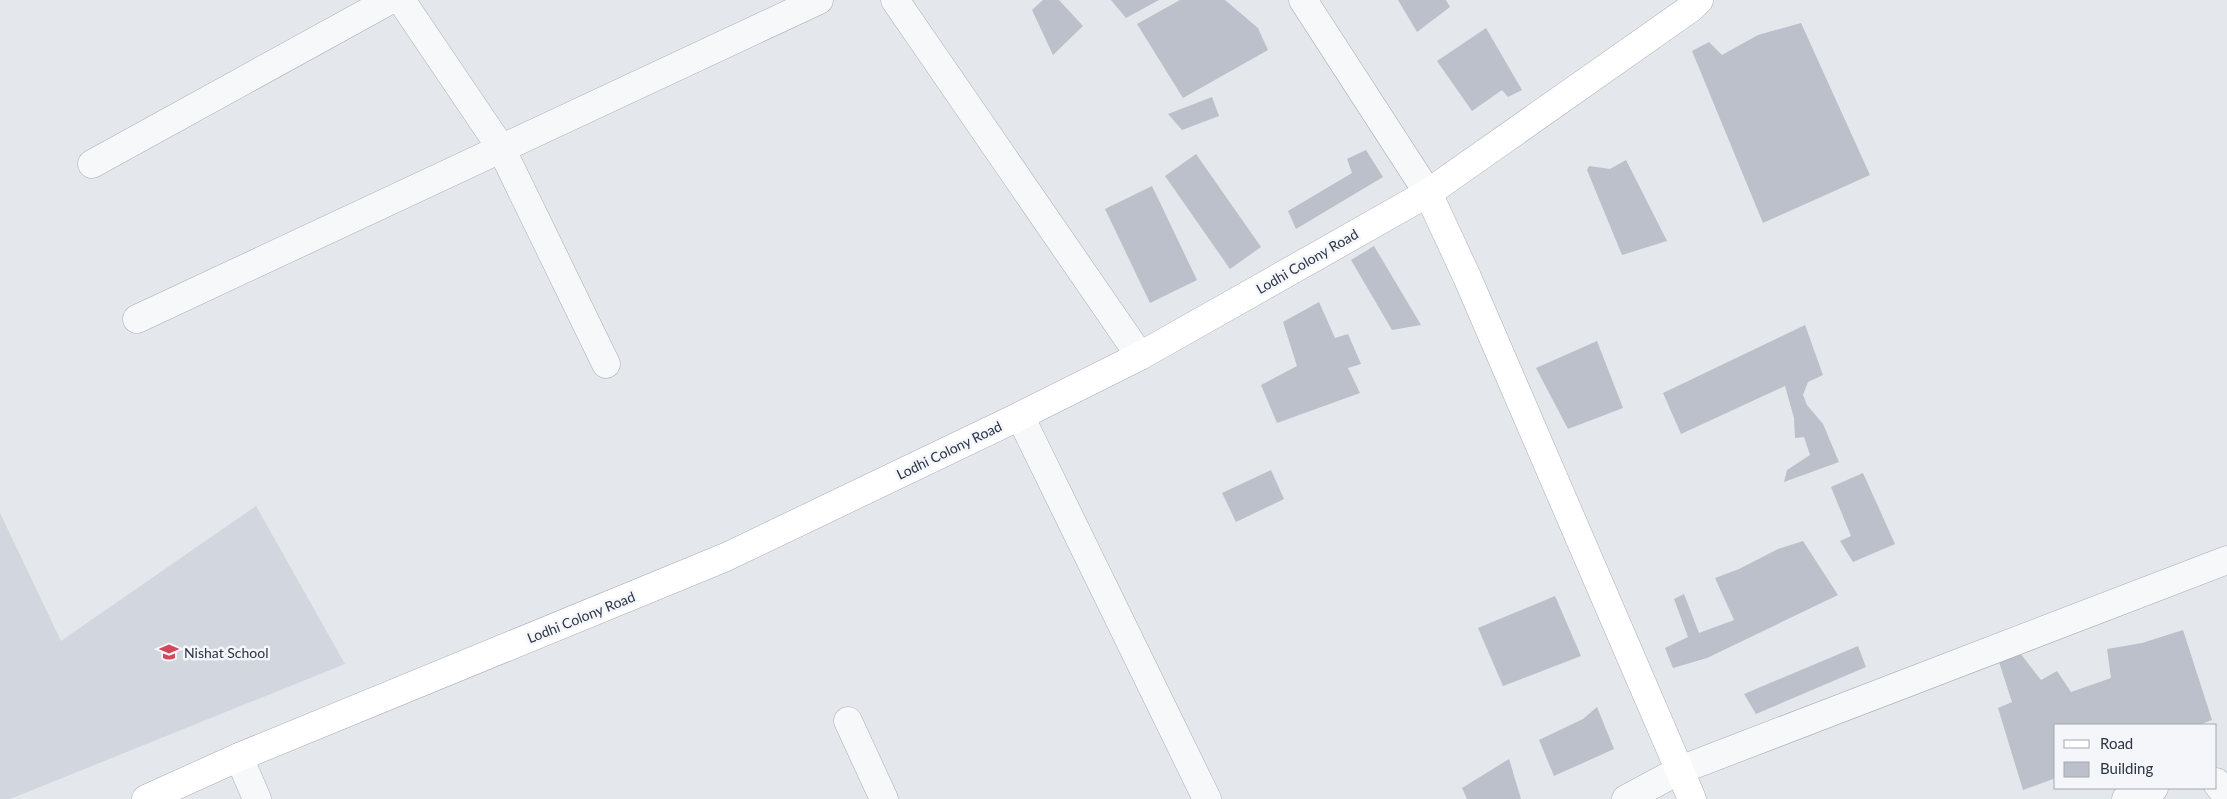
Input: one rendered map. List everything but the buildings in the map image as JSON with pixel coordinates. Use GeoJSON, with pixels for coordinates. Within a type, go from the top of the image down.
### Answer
{"type":"FeatureCollection","features":[{"type":"Feature","properties":{"kind":"main road","name":"Lodhi Colony Road"},"geometry":{"type":"LineString","coordinates":[[146,799],[239,757],[726,558],[1140,356],[1428,193],[1692,8],[1699,0]]}},
{"type":"Feature","properties":{"kind":"main road"},"geometry":{"type":"LineString","coordinates":[[1428,193],[1471,286],[1692,799]]}},
{"type":"Feature","properties":{"kind":"street"},"geometry":{"type":"LineString","coordinates":[[92,164],[390,0]]}},
{"type":"Feature","properties":{"kind":"street"},"geometry":{"type":"LineString","coordinates":[[401,0],[501,148],[606,364]]}},
{"type":"Feature","properties":{"kind":"street"},"geometry":{"type":"LineString","coordinates":[[137,319],[819,0]]}},
{"type":"Feature","properties":{"kind":"street"},"geometry":{"type":"LineString","coordinates":[[894,0],[1140,356]]}},
{"type":"Feature","properties":{"kind":"street"},"geometry":{"type":"LineString","coordinates":[[1303,0],[1428,193]]}},
{"type":"Feature","properties":{"kind":"street"},"geometry":{"type":"LineString","coordinates":[[1020,416],[1207,799]]}},
{"type":"Feature","properties":{"kind":"street"},"geometry":{"type":"LineString","coordinates":[[1626,799],[1680,770],[2227,560]]}},
{"type":"Feature","properties":{"kind":"street"},"geometry":{"type":"LineString","coordinates":[[848,721],[884,799]]}},
{"type":"Feature","properties":{"kind":"street"},"geometry":{"type":"LineString","coordinates":[[239,757],[257,799]]}},
{"type":"Feature","properties":{"kind":"street"},"geometry":{"type":"LineString","coordinates":[[2217,783],[2227,797]]}},
{"type":"Feature","properties":{"kind":"street"},"geometry":{"type":"LineString","coordinates":[[2126,799],[2151,789]]}},
{"type":"Feature","properties":{"kind":"shaded area","name":"Nishat School"},"geometry":{"type":"Polygon","coordinates":[[[256,506],[345,664],[10,799],[0,799],[0,513],[61,641],[256,506]]]}},
{"type":"Feature","properties":{"kind":"place","name":"Nishat School"},"geometry":{"type":"Point","coordinates":[169,652]}}]}
